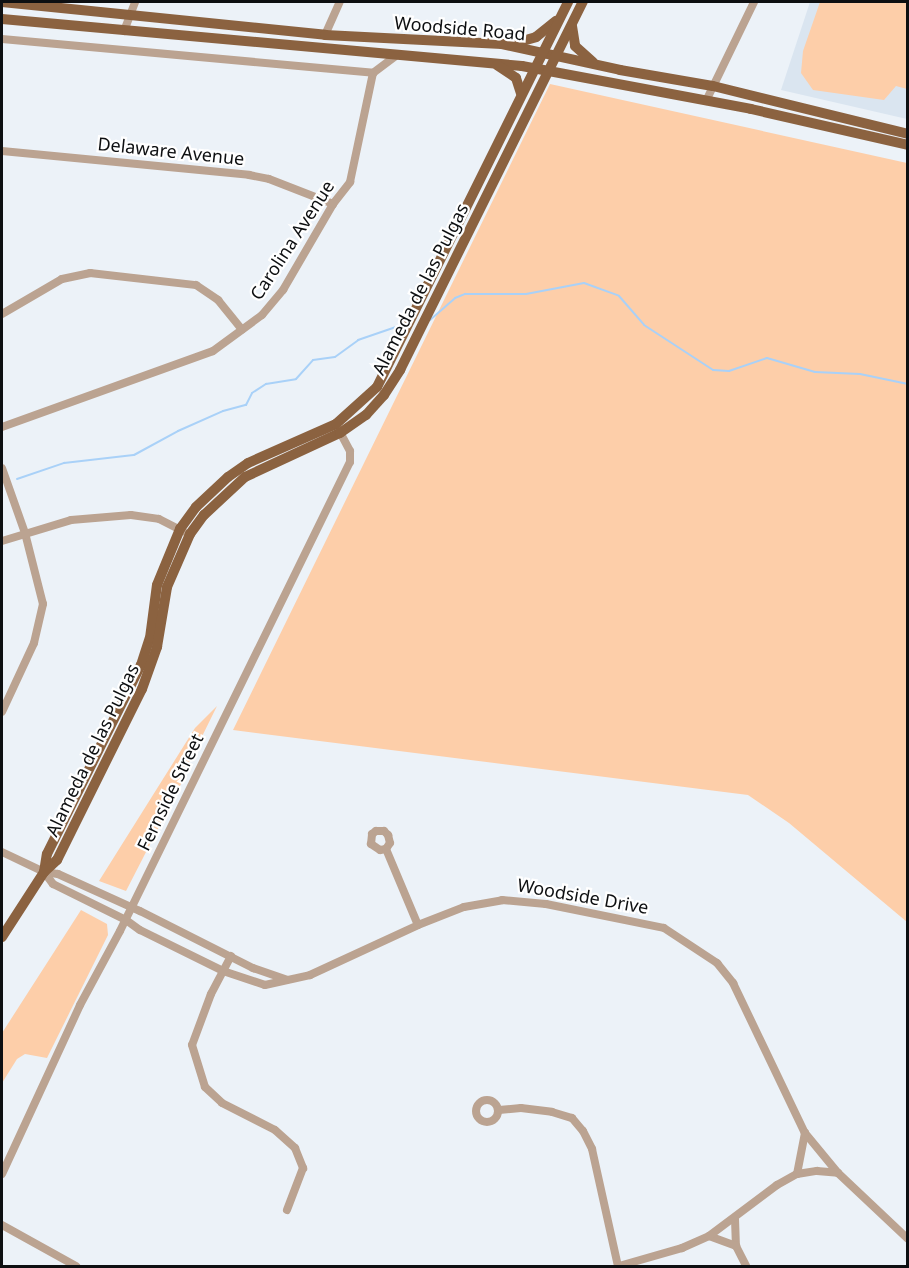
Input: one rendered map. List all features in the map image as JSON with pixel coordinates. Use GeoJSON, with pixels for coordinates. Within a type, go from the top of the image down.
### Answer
{"type":"FeatureCollection","features":[{"type":"Feature","properties":{"kind":"main road","name":"Woodside Road"},"geometry":{"type":"LineString","coordinates":[[2,2],[325,35],[507,45],[713,86],[908,134]]}},
{"type":"Feature","properties":{"kind":"main road","name":"Alameda de las Pulgas"},"geometry":{"type":"LineString","coordinates":[[338,428],[377,387],[568,2]]}},
{"type":"Feature","properties":{"kind":"main road","name":"Alameda de las Pulgas"},"geometry":{"type":"LineString","coordinates":[[2,937],[44,872],[57,860],[142,689],[158,647],[167,587],[185,532],[211,491],[234,472],[248,463],[338,428],[366,414],[384,395],[400,370],[583,2]]}},
{"type":"Feature","properties":{"kind":"main road"},"geometry":{"type":"LineString","coordinates":[[507,45],[536,37],[560,16]]}},
{"type":"Feature","properties":{"kind":"main road","name":"Woodside Road"},"geometry":{"type":"LineString","coordinates":[[2,19],[534,67],[706,100],[908,145]]}},
{"type":"Feature","properties":{"kind":"main road"},"geometry":{"type":"LineString","coordinates":[[572,25],[575,46],[596,64]]}},
{"type":"Feature","properties":{"kind":"main road"},"geometry":{"type":"LineString","coordinates":[[492,62],[512,73],[521,93]]}},
{"type":"Feature","properties":{"kind":"main road"},"geometry":{"type":"LineString","coordinates":[[490,158],[503,164]]}},
{"type":"Feature","properties":{"kind":"main road"},"geometry":{"type":"LineString","coordinates":[[447,247],[458,252]]}},
{"type":"Feature","properties":{"kind":"street"},"geometry":{"type":"LineString","coordinates":[[124,31],[135,2]]}},
{"type":"Feature","properties":{"kind":"street"},"geometry":{"type":"LineString","coordinates":[[325,35],[340,2]]}},
{"type":"Feature","properties":{"kind":"street"},"geometry":{"type":"LineString","coordinates":[[706,100],[754,2]]}},
{"type":"Feature","properties":{"kind":"street"},"geometry":{"type":"LineString","coordinates":[[2,39],[373,74],[397,55]]}},
{"type":"Feature","properties":{"kind":"street","name":"Carolina Avenue"},"geometry":{"type":"LineString","coordinates":[[2,427],[213,351],[262,315],[283,290],[333,204],[350,183],[373,74]]}},
{"type":"Feature","properties":{"kind":"street","name":"Delaware Avenue"},"geometry":{"type":"LineString","coordinates":[[2,152],[249,175],[269,180],[333,204]]}},
{"type":"Feature","properties":{"kind":"street"},"geometry":{"type":"LineString","coordinates":[[2,314],[62,279],[90,273],[196,285],[218,300],[242,330]]}},
{"type":"Feature","properties":{"kind":"street","name":"Fernside Street"},"geometry":{"type":"LineString","coordinates":[[2,1174],[80,1005],[126,920],[350,462],[350,451],[338,428]]}},
{"type":"Feature","properties":{"kind":"street"},"geometry":{"type":"LineString","coordinates":[[2,468],[26,532],[44,604],[34,643],[2,711]]}},
{"type":"Feature","properties":{"kind":"street"},"geometry":{"type":"LineString","coordinates":[[2,541],[71,520],[131,515],[159,519],[185,532]]}},
{"type":"Feature","properties":{"kind":"street"},"geometry":{"type":"LineString","coordinates":[[386,849],[418,925]]}},
{"type":"Feature","properties":{"kind":"street"},"geometry":{"type":"LineString","coordinates":[[2,852],[44,872],[58,874],[131,909],[149,915],[231,956],[288,981]]}},
{"type":"Feature","properties":{"kind":"street","name":"Woodside Drive"},"geometry":{"type":"LineString","coordinates":[[44,872],[53,884],[126,920],[140,930],[222,971],[265,985],[288,981],[335,965],[418,925],[464,907],[502,900],[524,900],[632,919],[664,928],[705,954],[733,983],[805,1133],[838,1173],[908,1239]]}},
{"type":"Feature","properties":{"kind":"street"},"geometry":{"type":"LineString","coordinates":[[231,956],[198,1024],[192,1045],[198,1071],[205,1087],[222,1103],[275,1130],[295,1148],[303,1168],[287,1210]]}},
{"type":"Feature","properties":{"kind":"street"},"geometry":{"type":"LineString","coordinates":[[499,1110],[521,1108],[552,1112],[572,1118],[583,1131],[592,1149],[618,1266],[682,1248],[709,1236],[735,1219],[777,1185],[797,1174],[817,1171],[838,1173]]}},
{"type":"Feature","properties":{"kind":"street"},"geometry":{"type":"LineString","coordinates":[[797,1174],[805,1133]]}},
{"type":"Feature","properties":{"kind":"street"},"geometry":{"type":"LineString","coordinates":[[735,1219],[736,1246],[746,1266]]}},
{"type":"Feature","properties":{"kind":"street"},"geometry":{"type":"LineString","coordinates":[[2,1225],[76,1266]]}},
{"type":"Feature","properties":{"kind":"street"},"geometry":{"type":"LineString","coordinates":[[709,1236],[736,1246]]}},
{"type":"Feature","properties":{"kind":"shaded area"},"geometry":{"type":"Polygon","coordinates":[[[810,2],[907,2],[907,119],[781,90],[810,2]]]}},
{"type":"Feature","properties":{"kind":"shaded area"},"geometry":{"type":"Polygon","coordinates":[[[820,2],[907,2],[907,89],[896,86],[884,100],[813,90],[801,73],[803,51],[820,2]]]}},
{"type":"Feature","properties":{"kind":"shaded area"},"geometry":{"type":"Polygon","coordinates":[[[550,84],[907,163],[907,922],[789,823],[748,795],[233,730],[550,84]]]}},
{"type":"Feature","properties":{"kind":"shaded area"},"geometry":{"type":"Polygon","coordinates":[[[217,706],[183,775],[182,782],[126,891],[99,881],[195,728],[217,706]]]}},
{"type":"Feature","properties":{"kind":"shaded area"},"geometry":{"type":"Polygon","coordinates":[[[81,910],[107,924],[108,935],[47,1058],[25,1054],[17,1059],[2,1083],[2,1033],[81,910]]]}},
{"type":"Feature","properties":{"kind":"waterway"},"geometry":{"type":"LineString","coordinates":[[430,320],[455,298],[465,294],[526,294],[584,283],[619,296],[644,325],[713,370],[729,371],[767,358],[815,372],[860,374],[908,384]]}},
{"type":"Feature","properties":{"kind":"waterway"},"geometry":{"type":"LineString","coordinates":[[17,479],[64,463],[134,455],[178,431],[223,411],[246,405],[252,393],[266,384],[296,379],[313,360],[335,357],[358,340],[396,327]]}}]}
